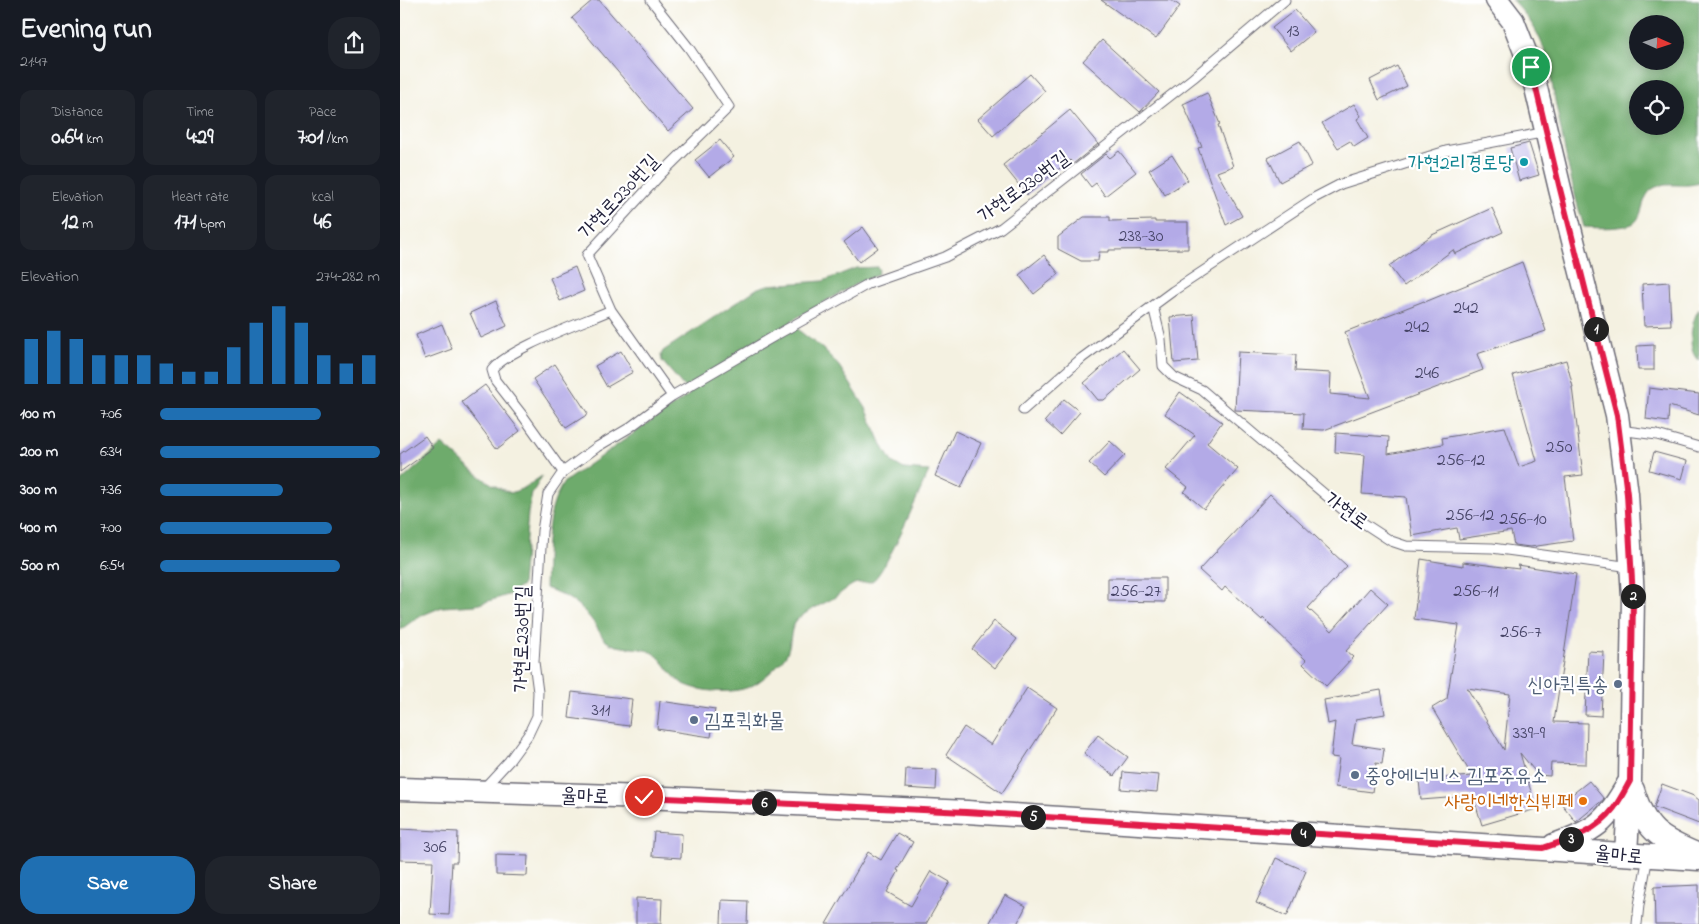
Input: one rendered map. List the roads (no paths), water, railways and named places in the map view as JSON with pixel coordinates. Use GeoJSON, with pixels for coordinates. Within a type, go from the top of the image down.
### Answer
{"type":"FeatureCollection","features":[{"type":"Feature","properties":{"kind":"street"},"geometry":{"type":"LineString","coordinates":[[1497,0],[1513,21],[1531,67],[1617,415],[1627,494],[1633,598],[1630,781],[1626,854]]}},
{"type":"Feature","properties":{"kind":"street"},"geometry":{"type":"LineString","coordinates":[[1543,848],[1580,836],[1593,829],[1615,807],[1630,781]]}},
{"type":"Feature","properties":{"kind":"street"},"geometry":{"type":"LineString","coordinates":[[1630,781],[1639,811],[1649,827],[1662,838],[1699,855]]}},
{"type":"Feature","properties":{"kind":"street","name":"율마로"},"geometry":{"type":"LineString","coordinates":[[400,789],[644,797],[966,812],[1699,859]]}},
{"type":"Feature","properties":{"kind":"lane","name":"가현로230번길"},"geometry":{"type":"LineString","coordinates":[[651,0],[689,48],[729,107],[662,173],[587,255],[611,310],[672,396]]}},
{"type":"Feature","properties":{"kind":"lane","name":"가현로230번길"},"geometry":{"type":"LineString","coordinates":[[481,792],[509,761],[528,735],[537,716],[538,692],[534,662],[542,530],[548,494],[564,472],[672,396],[868,284],[945,257],[1001,228],[1193,78],[1285,0]]}},
{"type":"Feature","properties":{"kind":"lane"},"geometry":{"type":"LineString","coordinates":[[1023,410],[1082,358],[1152,306],[1314,198],[1341,184],[1446,151],[1547,132]]}},
{"type":"Feature","properties":{"kind":"lane","name":"가현로"},"geometry":{"type":"LineString","coordinates":[[1152,306],[1161,339],[1163,366],[1174,377],[1202,390],[1342,509],[1392,541],[1406,546],[1492,548],[1631,567]]}},
{"type":"Feature","properties":{"kind":"lane"},"geometry":{"type":"LineString","coordinates":[[564,472],[495,380],[492,370],[498,363],[524,348],[611,310]]}},
{"type":"Feature","properties":{"kind":"lane"},"geometry":{"type":"LineString","coordinates":[[1619,430],[1657,435],[1699,446]]}},
{"type":"Feature","properties":{"kind":"lane"},"geometry":{"type":"LineString","coordinates":[[1637,924],[1648,856]]}},
{"type":"Feature","properties":{"kind":"place","name":"가현2리경로당"},"geometry":{"type":"Point","coordinates":[1524,162]}},
{"type":"Feature","properties":{"kind":"place","name":"신아퀵특송"},"geometry":{"type":"Point","coordinates":[1618,684]}},
{"type":"Feature","properties":{"kind":"place","name":"김포퀵화물"},"geometry":{"type":"Point","coordinates":[694,720]}},
{"type":"Feature","properties":{"kind":"place","name":"중앙에너비스 김포주유소"},"geometry":{"type":"Point","coordinates":[1355,775]}},
{"type":"Feature","properties":{"kind":"place","name":"사랑이네한식뷔페"},"geometry":{"type":"Point","coordinates":[1583,801]}}]}
